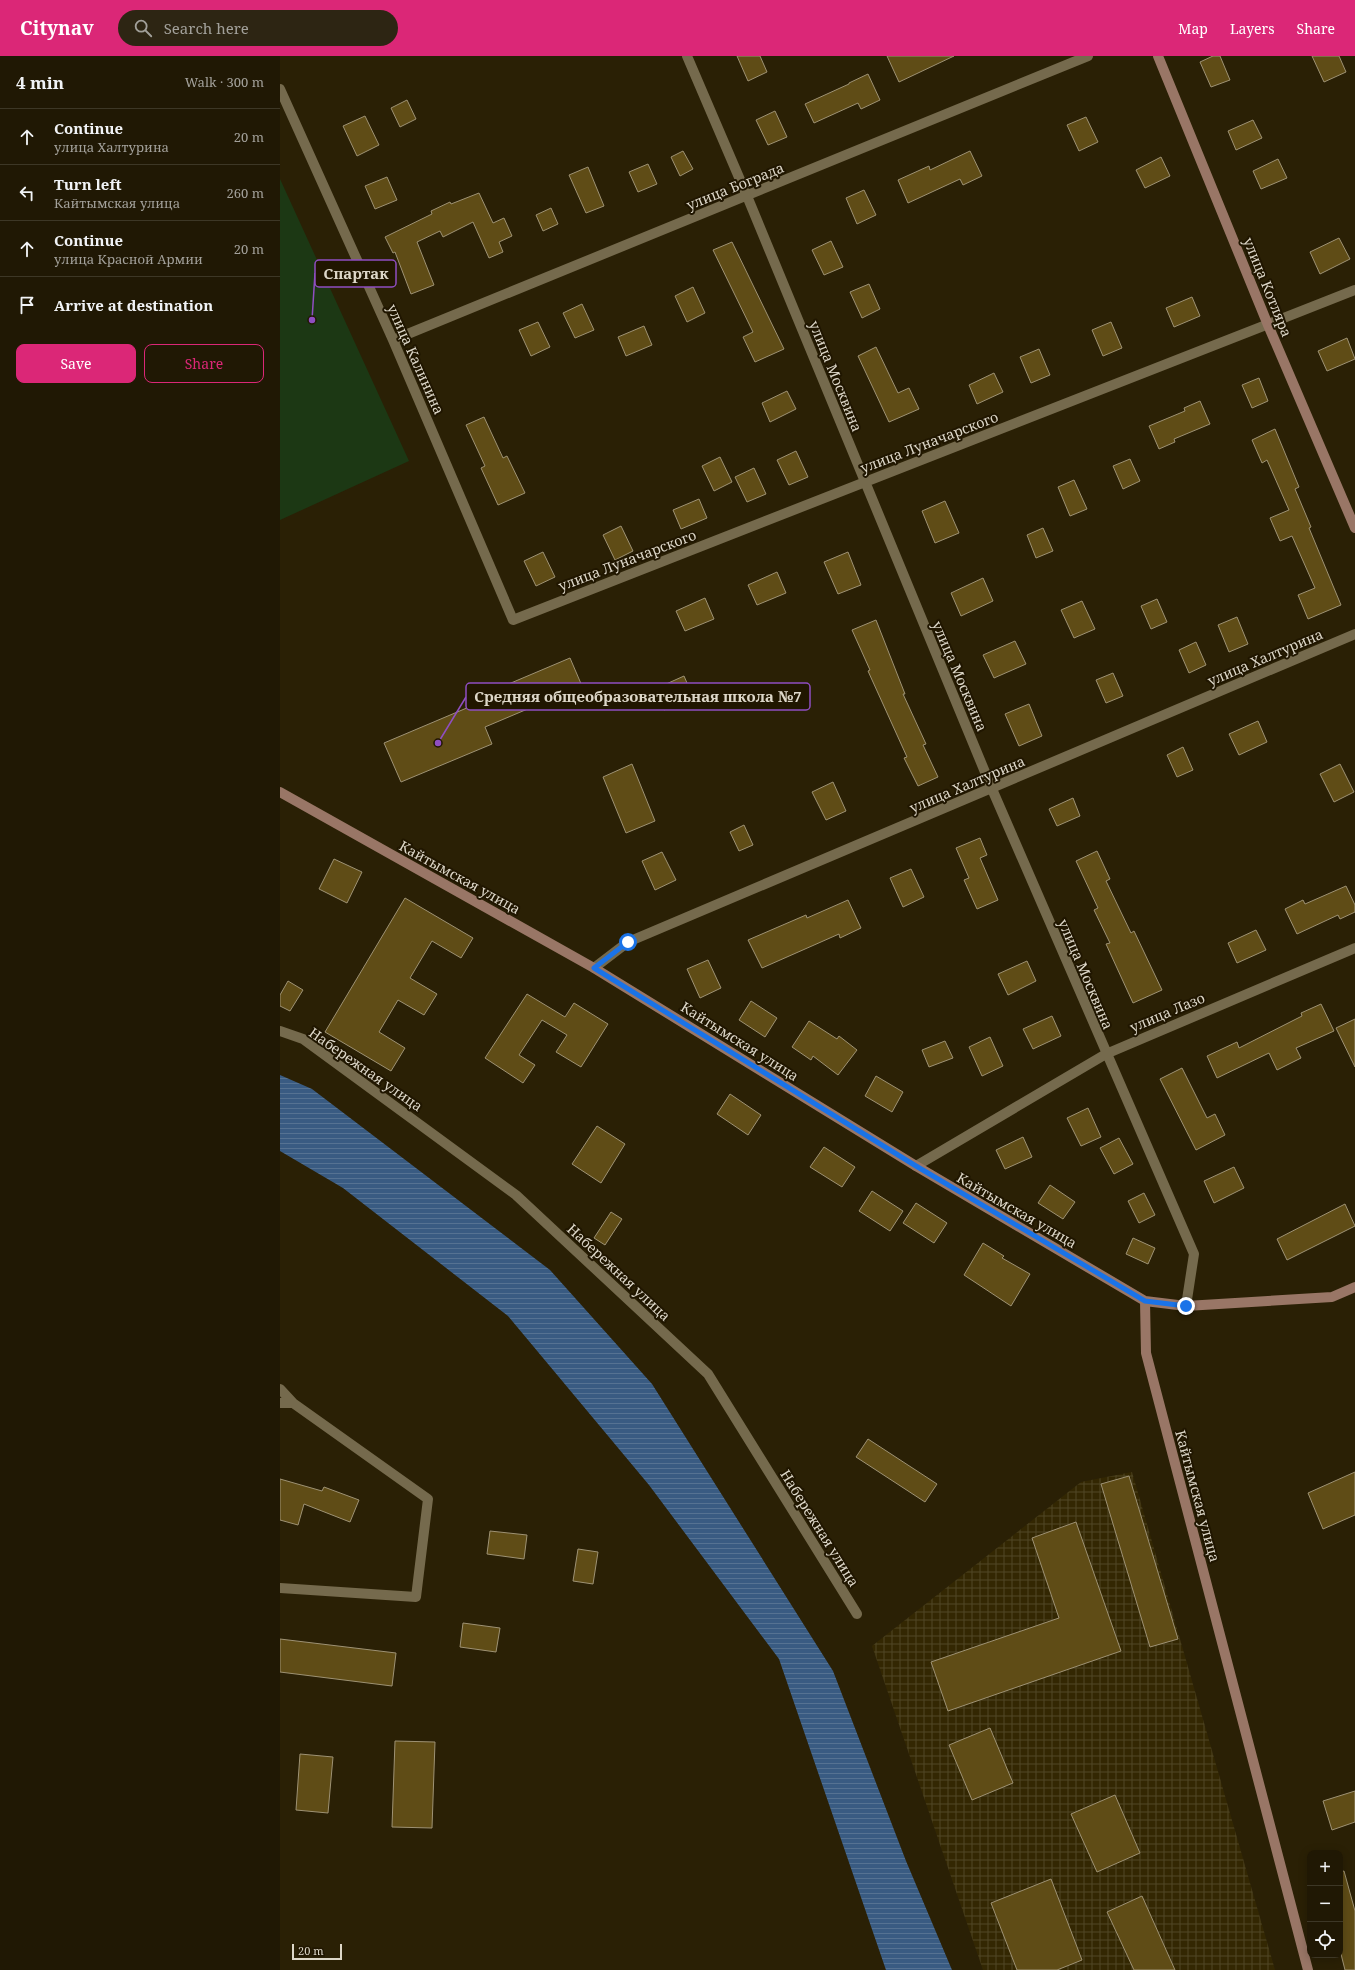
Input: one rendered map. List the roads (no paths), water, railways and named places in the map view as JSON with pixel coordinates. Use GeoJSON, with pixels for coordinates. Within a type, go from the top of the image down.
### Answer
{"type":"FeatureCollection","features":[{"type":"Feature","properties":{"kind":"street","name":"улица Москвина"},"geometry":{"type":"LineString","coordinates":[[687,56],[747,196],[992,789],[1194,1254],[1186,1306]]}},
{"type":"Feature","properties":{"kind":"street","name":"улица Бограда"},"geometry":{"type":"LineString","coordinates":[[392,340],[1088,56]]}},
{"type":"Feature","properties":{"kind":"street","name":"улица Котляра"},"geometry":{"type":"LineString","coordinates":[[1158,56],[1268,325],[1355,528]]}},
{"type":"Feature","properties":{"kind":"street","name":"улица Калинина"},"geometry":{"type":"LineString","coordinates":[[280,88],[392,340],[513,620]]}},
{"type":"Feature","properties":{"kind":"street","name":"улица Луначарского"},"geometry":{"type":"LineString","coordinates":[[513,620],[1355,290]]}},
{"type":"Feature","properties":{"kind":"street","name":"улица Халтурина"},"geometry":{"type":"LineString","coordinates":[[594,968],[628,942],[1355,634]]}},
{"type":"Feature","properties":{"kind":"street","name":"Кайтымская улица"},"geometry":{"type":"LineString","coordinates":[[280,792],[594,968],[916,1166],[1145,1301],[1146,1353],[1308,1970]]}},
{"type":"Feature","properties":{"kind":"street","name":"улица Лазо"},"geometry":{"type":"LineString","coordinates":[[916,1166],[1106,1054],[1355,948]]}},
{"type":"Feature","properties":{"kind":"street","name":"Набережная улица"},"geometry":{"type":"LineString","coordinates":[[280,1031],[303,1040],[516,1195],[708,1374],[857,1614]]}},
{"type":"Feature","properties":{"kind":"street"},"geometry":{"type":"LineString","coordinates":[[1145,1301],[1186,1306],[1332,1297],[1355,1288]]}},
{"type":"Feature","properties":{"kind":"street"},"geometry":{"type":"LineString","coordinates":[[280,1389],[293,1403],[428,1499],[416,1597],[280,1588]]}},
{"type":"Feature","properties":{"kind":"street"},"geometry":{"type":"LineString","coordinates":[[280,1403],[293,1403]]}},
{"type":"Feature","properties":{"kind":"water"},"geometry":{"type":"Polygon","coordinates":[[[280,1075],[312,1089],[550,1270],[652,1384],[833,1671],[906,1861],[952,1970],[886,1970],[779,1659],[649,1485],[508,1316],[343,1188],[280,1151],[280,1075]]]}},
{"type":"Feature","properties":{"kind":"place","name":"Спартак"},"geometry":{"type":"Point","coordinates":[312,320]}},
{"type":"Feature","properties":{"kind":"place","name":"Средняя общеобразовательная школа №7"},"geometry":{"type":"Point","coordinates":[438,743]}}]}
